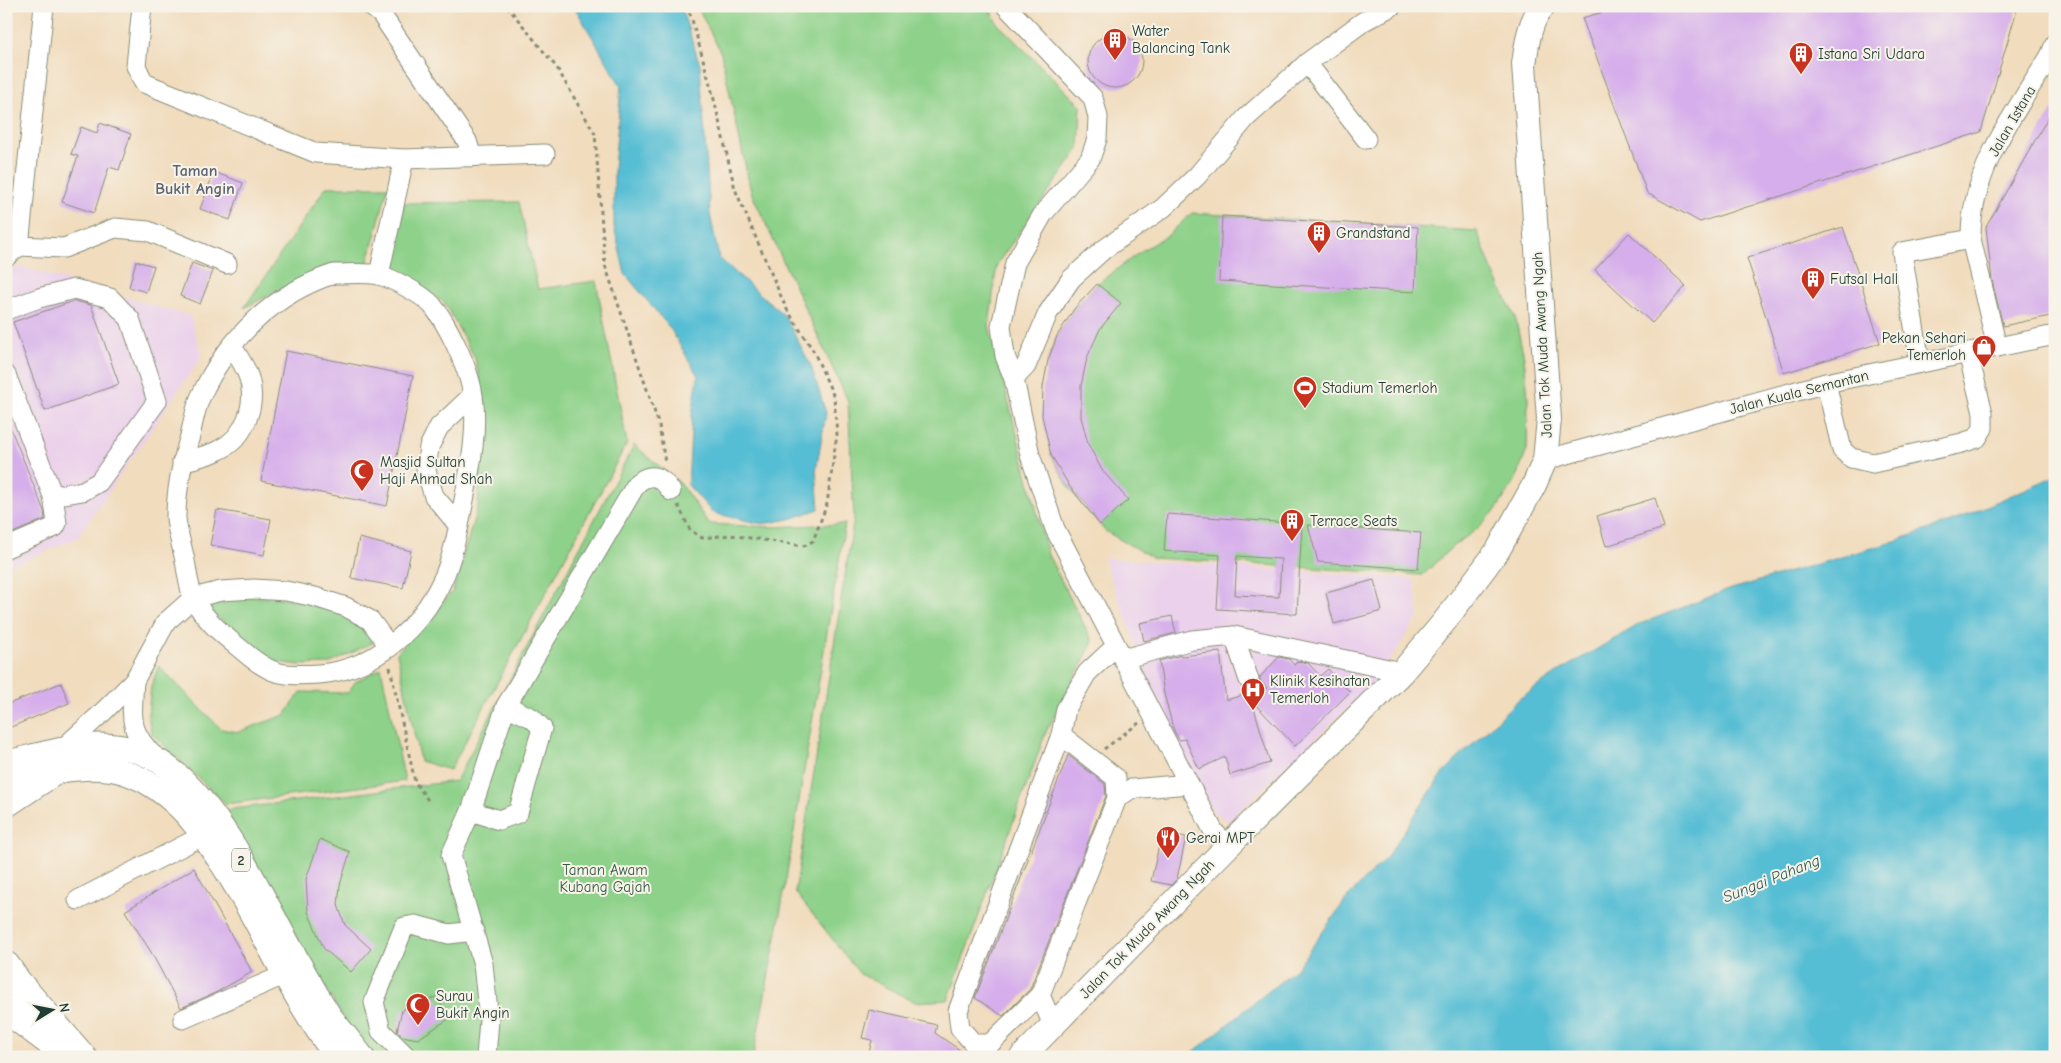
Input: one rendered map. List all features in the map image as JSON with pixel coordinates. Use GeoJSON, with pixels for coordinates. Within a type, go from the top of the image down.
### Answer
{"type":"FeatureCollection","features":[{"type":"Feature","properties":{"kind":"highway","name":"2"},"geometry":{"type":"LineString","coordinates":[[6,803],[57,761]]}},
{"type":"Feature","properties":{"kind":"highway"},"geometry":{"type":"LineString","coordinates":[[6,966],[17,982],[82,1057]]}},
{"type":"Feature","properties":{"kind":"highway"},"geometry":{"type":"LineString","coordinates":[[6,1009],[71,1057]]}},
{"type":"Feature","properties":{"kind":"main road","name":"Jalan Tok Muda Awang Ngah"},"geometry":{"type":"LineString","coordinates":[[1022,1057],[1228,846],[1402,672],[1444,622],[1498,550],[1534,485],[1545,460],[1549,419],[1524,64],[1528,36],[1538,11],[1543,6]]}},
{"type":"Feature","properties":{"kind":"main road","name":"2"},"geometry":{"type":"LineString","coordinates":[[57,761],[100,745],[120,747],[141,752],[162,764],[183,781],[212,814],[248,871],[328,1013],[362,1057]]}},
{"type":"Feature","properties":{"kind":"main road"},"geometry":{"type":"LineString","coordinates":[[6,763],[57,761]]}},
{"type":"Feature","properties":{"kind":"main road"},"geometry":{"type":"LineString","coordinates":[[6,782],[57,761]]}},
{"type":"Feature","properties":{"kind":"main road","name":"2"},"geometry":{"type":"LineString","coordinates":[[57,761],[72,768],[92,767],[133,774],[154,786],[175,802],[204,836],[241,893],[320,1035],[338,1057]]}},
{"type":"Feature","properties":{"kind":"street"},"geometry":{"type":"LineString","coordinates":[[44,6],[12,252],[64,248],[116,228],[148,231],[227,264]]}},
{"type":"Feature","properties":{"kind":"street"},"geometry":{"type":"LineString","coordinates":[[142,6],[136,66],[144,83],[316,153],[404,159],[546,154]]}},
{"type":"Feature","properties":{"kind":"street"},"geometry":{"type":"LineString","coordinates":[[371,6],[381,14],[467,141],[472,157]]}},
{"type":"Feature","properties":{"kind":"street"},"geometry":{"type":"LineString","coordinates":[[1006,6],[1093,98],[1098,117],[1097,139],[1090,159],[1043,214],[1015,263],[1002,326],[1005,356],[1014,379],[1030,455],[1055,529],[1214,832],[1228,846]]}},
{"type":"Feature","properties":{"kind":"street"},"geometry":{"type":"LineString","coordinates":[[1014,379],[1026,366],[1048,313],[1070,278],[1103,250],[1163,208],[1198,176],[1246,118],[1307,62],[1364,21],[1392,6]]}},
{"type":"Feature","properties":{"kind":"street","name":"Jalan Istana"},"geometry":{"type":"LineString","coordinates":[[1997,347],[1972,239],[1971,222],[1976,194],[1996,142],[2050,56],[2055,44]]}},
{"type":"Feature","properties":{"kind":"street"},"geometry":{"type":"LineString","coordinates":[[1307,62],[1366,139]]}},
{"type":"Feature","properties":{"kind":"street"},"geometry":{"type":"LineString","coordinates":[[379,275],[404,159]]}},
{"type":"Feature","properties":{"kind":"street"},"geometry":{"type":"LineString","coordinates":[[1920,364],[1902,252],[1972,239]]}},
{"type":"Feature","properties":{"kind":"street"},"geometry":{"type":"LineString","coordinates":[[334,274],[379,275],[410,290],[431,304],[449,332],[462,362],[473,395],[471,462],[459,526],[444,579],[422,614],[388,649],[364,662],[334,672],[288,676],[280,674],[257,663],[226,637],[206,616],[193,598],[176,520],[182,462],[200,399],[217,367],[232,347],[247,327],[282,297],[296,289],[334,274]]}},
{"type":"Feature","properties":{"kind":"street"},"geometry":{"type":"LineString","coordinates":[[6,310],[39,298],[74,289],[110,298],[130,319],[158,401],[99,482],[84,491],[53,496]]}},
{"type":"Feature","properties":{"kind":"street","name":"Jalan Kuala Semantan"},"geometry":{"type":"LineString","coordinates":[[1545,460],[1826,383],[2055,335]]}},
{"type":"Feature","properties":{"kind":"street"},"geometry":{"type":"LineString","coordinates":[[182,462],[219,451],[241,434],[247,419],[251,400],[250,386],[242,362],[232,347]]}},
{"type":"Feature","properties":{"kind":"street"},"geometry":{"type":"LineString","coordinates":[[1826,383],[1842,450],[1852,458],[1873,463],[1977,438],[1983,428],[1983,413],[1968,353]]}},
{"type":"Feature","properties":{"kind":"street"},"geometry":{"type":"LineString","coordinates":[[6,548],[55,527],[57,523],[53,496],[7,381]]}},
{"type":"Feature","properties":{"kind":"street"},"geometry":{"type":"LineString","coordinates":[[459,526],[434,496],[426,471],[429,447],[439,427],[473,395]]}},
{"type":"Feature","properties":{"kind":"street"},"geometry":{"type":"LineString","coordinates":[[486,1057],[489,1020],[483,964],[451,855],[470,811],[506,706],[637,483],[645,477],[655,476],[664,481],[671,491]]}},
{"type":"Feature","properties":{"kind":"street"},"geometry":{"type":"LineString","coordinates":[[57,761],[134,681],[166,622],[193,598],[221,591],[254,589],[315,597],[346,607],[370,620],[388,649]]}},
{"type":"Feature","properties":{"kind":"street"},"geometry":{"type":"LineString","coordinates":[[1234,636],[1249,680]]}},
{"type":"Feature","properties":{"kind":"street"},"geometry":{"type":"LineString","coordinates":[[1061,735],[1116,778],[1118,798],[1040,995],[990,1044],[974,1044],[960,1028],[958,1011],[1061,735],[1066,709],[1087,673],[1119,653],[1192,640],[1234,636],[1402,672]]}},
{"type":"Feature","properties":{"kind":"street"},"geometry":{"type":"LineString","coordinates":[[134,681],[132,720],[134,729],[143,746],[162,764]]}},
{"type":"Feature","properties":{"kind":"street"},"geometry":{"type":"LineString","coordinates":[[470,811],[499,820],[518,813],[542,728],[532,718],[506,706]]}},
{"type":"Feature","properties":{"kind":"street"},"geometry":{"type":"LineString","coordinates":[[1118,798],[1131,789],[1189,784]]}},
{"type":"Feature","properties":{"kind":"street"},"geometry":{"type":"LineString","coordinates":[[78,900],[204,836]]}},
{"type":"Feature","properties":{"kind":"street"},"geometry":{"type":"LineString","coordinates":[[407,1057],[381,1031],[374,1002],[404,927],[414,925],[449,934],[474,930]]}},
{"type":"Feature","properties":{"kind":"street"},"geometry":{"type":"LineString","coordinates":[[183,1019],[286,974]]}},
{"type":"Feature","properties":{"kind":"street"},"geometry":{"type":"LineString","coordinates":[[1040,995],[1053,1025]]}},
{"type":"Feature","properties":{"kind":"path"},"geometry":{"type":"LineString","coordinates":[[507,6],[557,68],[595,134],[605,265],[659,424],[671,491],[690,530],[702,538],[730,535],[804,546],[813,541],[827,504],[837,434],[834,398],[814,352],[786,308],[735,190],[713,95],[691,16],[686,6]]}},
{"type":"Feature","properties":{"kind":"path"},"geometry":{"type":"LineString","coordinates":[[388,649],[415,782],[430,802]]}},
{"type":"Feature","properties":{"kind":"path"},"geometry":{"type":"LineString","coordinates":[[1096,762],[1104,749],[1151,714]]}},
{"type":"Feature","properties":{"kind":"shaded area"},"geometry":{"type":"Polygon","coordinates":[[[18,266],[190,316],[202,356],[77,538],[6,568],[6,275],[18,266]]]}},
{"type":"Feature","properties":{"kind":"shaded area","name":"Klinik Kesihatan Temerloh"},"geometry":{"type":"Polygon","coordinates":[[[1103,558],[1414,579],[1419,616],[1375,682],[1229,821],[1214,812],[1172,739],[1103,558]]]}},
{"type":"Feature","properties":{"kind":"green space"},"geometry":{"type":"Polygon","coordinates":[[[697,6],[988,6],[997,23],[1081,106],[1079,149],[997,264],[989,326],[1048,555],[1093,642],[1046,732],[948,1000],[915,1002],[860,974],[795,892],[854,518],[848,401],[751,192],[721,53],[697,6]]]}},
{"type":"Feature","properties":{"kind":"green space"},"geometry":{"type":"Polygon","coordinates":[[[326,187],[388,187],[367,265],[330,264],[244,308],[326,187]]]}},
{"type":"Feature","properties":{"kind":"green space"},"geometry":{"type":"Polygon","coordinates":[[[519,202],[538,289],[596,281],[627,443],[450,770],[420,761],[397,653],[453,591],[478,505],[485,403],[475,358],[444,302],[392,272],[404,203],[519,202]]]}},
{"type":"Feature","properties":{"kind":"green space"},"geometry":{"type":"Polygon","coordinates":[[[1192,213],[1477,231],[1492,270],[1515,317],[1524,357],[1528,397],[1527,450],[1515,481],[1496,510],[1477,529],[1452,547],[1423,575],[1153,558],[1105,531],[1069,487],[1051,455],[1048,360],[1057,336],[1074,309],[1097,284],[1144,249],[1167,236],[1192,213]]]}},
{"type":"Feature","properties":{"kind":"green space","name":"Taman Awam Kubang Gajah"},"geometry":{"type":"Polygon","coordinates":[[[634,445],[681,484],[709,524],[770,527],[845,524],[778,927],[753,1057],[378,1057],[352,1034],[225,810],[456,781],[634,445]]]}},
{"type":"Feature","properties":{"kind":"green space"},"geometry":{"type":"Polygon","coordinates":[[[225,596],[285,598],[341,612],[367,626],[374,642],[329,664],[299,665],[271,661],[252,651],[226,624],[200,602],[225,596]]]}},
{"type":"Feature","properties":{"kind":"green space"},"geometry":{"type":"Polygon","coordinates":[[[159,666],[221,729],[238,732],[285,715],[301,692],[348,693],[355,682],[381,668],[405,781],[226,804],[152,734],[148,716],[151,686],[159,666]]]}},
{"type":"Feature","properties":{"kind":"water"},"geometry":{"type":"Polygon","coordinates":[[[574,6],[680,6],[682,10],[700,65],[710,214],[719,258],[785,316],[811,366],[826,413],[816,471],[819,509],[790,519],[762,524],[713,513],[688,485],[692,415],[698,376],[670,328],[625,274],[614,227],[614,169],[621,86],[574,6]]]}},
{"type":"Feature","properties":{"kind":"water","name":"Sungai Pahang"},"geometry":{"type":"Polygon","coordinates":[[[2055,476],[2055,1048],[2033,1057],[1187,1057],[1296,969],[1347,898],[1387,857],[1442,774],[1519,699],[1566,667],[1640,624],[1725,591],[1886,544],[1953,521],[2055,476]]]}},
{"type":"Feature","properties":{"kind":"building","name":"Istana Sri Udara"},"geometry":{"type":"Polygon","coordinates":[[[1624,6],[2018,6],[1981,132],[1700,222],[1647,193],[1582,18],[1624,6]]]}},
{"type":"Feature","properties":{"kind":"building","name":"Water Balancing Tank"},"geometry":{"type":"Polygon","coordinates":[[[1115,34],[1125,36],[1134,42],[1140,51],[1142,61],[1140,71],[1134,80],[1125,86],[1115,88],[1105,86],[1096,80],[1090,71],[1088,61],[1090,51],[1096,42],[1105,36],[1115,34]]]}},
{"type":"Feature","properties":{"kind":"building"},"geometry":{"type":"Polygon","coordinates":[[[2055,105],[2055,315],[2003,326],[1992,280],[1986,227],[2055,105]]]}},
{"type":"Feature","properties":{"kind":"building"},"geometry":{"type":"Polygon","coordinates":[[[100,123],[131,134],[119,170],[109,167],[94,213],[62,202],[78,156],[71,154],[81,127],[97,133],[100,123]]]}},
{"type":"Feature","properties":{"kind":"building"},"geometry":{"type":"Polygon","coordinates":[[[214,172],[243,183],[230,220],[200,209],[214,172]]]}},
{"type":"Feature","properties":{"kind":"building","name":"Grandstand"},"geometry":{"type":"Polygon","coordinates":[[[1222,216],[1418,227],[1415,292],[1219,281],[1222,216]]]}},
{"type":"Feature","properties":{"kind":"building","name":"Futsal Hall"},"geometry":{"type":"Polygon","coordinates":[[[1843,227],[1880,343],[1784,373],[1747,258],[1843,227]]]}},
{"type":"Feature","properties":{"kind":"building"},"geometry":{"type":"Polygon","coordinates":[[[1629,233],[1686,286],[1652,323],[1595,270],[1629,233]]]}},
{"type":"Feature","properties":{"kind":"building"},"geometry":{"type":"Polygon","coordinates":[[[136,261],[154,266],[146,292],[129,287],[136,261]]]}},
{"type":"Feature","properties":{"kind":"building"},"geometry":{"type":"Polygon","coordinates":[[[192,263],[213,271],[200,304],[180,296],[192,263]]]}},
{"type":"Feature","properties":{"kind":"building"},"geometry":{"type":"Polygon","coordinates":[[[1097,284],[1121,303],[1100,329],[1087,358],[1081,386],[1081,417],[1088,444],[1102,470],[1128,500],[1100,525],[1070,487],[1051,455],[1042,416],[1043,387],[1048,360],[1057,336],[1074,309],[1097,284]]]}},
{"type":"Feature","properties":{"kind":"building"},"geometry":{"type":"Polygon","coordinates":[[[74,301],[91,305],[119,384],[45,411],[13,322],[74,301]]]}},
{"type":"Feature","properties":{"kind":"building"},"geometry":{"type":"Polygon","coordinates":[[[286,351],[413,376],[387,506],[261,481],[286,351]]]}},
{"type":"Feature","properties":{"kind":"building"},"geometry":{"type":"Polygon","coordinates":[[[6,417],[44,511],[45,519],[6,536],[6,417]]]}},
{"type":"Feature","properties":{"kind":"building"},"geometry":{"type":"Polygon","coordinates":[[[1655,498],[1664,528],[1606,546],[1597,516],[1655,498]]]}},
{"type":"Feature","properties":{"kind":"building"},"geometry":{"type":"Polygon","coordinates":[[[217,510],[271,519],[264,555],[210,545],[217,510]]]}},
{"type":"Feature","properties":{"kind":"building"},"geometry":{"type":"Polygon","coordinates":[[[1167,514],[1302,524],[1297,614],[1217,609],[1220,555],[1164,551],[1167,514]],[[1237,556],[1235,595],[1279,597],[1281,559],[1237,556]]]}},
{"type":"Feature","properties":{"kind":"building"},"geometry":{"type":"Polygon","coordinates":[[[1308,525],[1421,533],[1418,569],[1318,562],[1308,525]]]}},
{"type":"Feature","properties":{"kind":"building"},"geometry":{"type":"Polygon","coordinates":[[[359,538],[411,551],[403,588],[351,578],[359,538]]]}},
{"type":"Feature","properties":{"kind":"building"},"geometry":{"type":"Polygon","coordinates":[[[1374,580],[1382,611],[1334,624],[1326,593],[1374,580]]]}},
{"type":"Feature","properties":{"kind":"building"},"geometry":{"type":"Polygon","coordinates":[[[1172,616],[1176,633],[1144,641],[1140,623],[1172,616]]]}},
{"type":"Feature","properties":{"kind":"building"},"geometry":{"type":"Polygon","coordinates":[[[1220,652],[1226,700],[1267,688],[1260,681],[1260,677],[1279,657],[1289,659],[1294,665],[1298,661],[1308,663],[1320,676],[1328,669],[1350,692],[1295,746],[1252,701],[1270,763],[1230,775],[1225,757],[1199,769],[1185,739],[1179,740],[1174,731],[1164,694],[1159,661],[1181,655],[1220,652]]]}},
{"type":"Feature","properties":{"kind":"building"},"geometry":{"type":"Polygon","coordinates":[[[61,683],[69,703],[6,729],[6,705],[61,683]]]}},
{"type":"Feature","properties":{"kind":"building"},"geometry":{"type":"Polygon","coordinates":[[[1068,755],[1105,784],[1106,796],[1030,989],[1003,1016],[975,998],[1068,755]]]}},
{"type":"Feature","properties":{"kind":"building","name":"Gerai MPT"},"geometry":{"type":"Polygon","coordinates":[[[1162,832],[1186,837],[1177,879],[1171,885],[1151,881],[1162,832]]]}},
{"type":"Feature","properties":{"kind":"building"},"geometry":{"type":"Polygon","coordinates":[[[320,839],[350,852],[340,885],[338,905],[345,925],[371,949],[351,972],[324,949],[308,912],[306,879],[320,839]]]}},
{"type":"Feature","properties":{"kind":"building"},"geometry":{"type":"Polygon","coordinates":[[[194,868],[252,972],[217,992],[181,1008],[151,952],[125,911],[194,868]]]}},
{"type":"Feature","properties":{"kind":"building","name":"Surau Bukit Angin"},"geometry":{"type":"Polygon","coordinates":[[[436,997],[450,1018],[418,1039],[402,1036],[397,1031],[402,1010],[436,997]]]}},
{"type":"Feature","properties":{"kind":"building"},"geometry":{"type":"Polygon","coordinates":[[[869,1010],[937,1025],[935,1033],[970,1057],[886,1057],[869,1053],[872,1040],[862,1038],[869,1010]]]}},
{"type":"Feature","properties":{"kind":"place","name":"Water Balancing Tank"},"geometry":{"type":"Point","coordinates":[1115,61]}},
{"type":"Feature","properties":{"kind":"place","name":"Istana Sri Udara"},"geometry":{"type":"Point","coordinates":[1801,75]}},
{"type":"Feature","properties":{"kind":"place","name":"Grandstand"},"geometry":{"type":"Point","coordinates":[1319,254]}},
{"type":"Feature","properties":{"kind":"place","name":"Futsal Hall"},"geometry":{"type":"Point","coordinates":[1813,300]}},
{"type":"Feature","properties":{"kind":"place","name":"Pekan Sehari Temerloh"},"geometry":{"type":"Point","coordinates":[1984,368]}},
{"type":"Feature","properties":{"kind":"place","name":"Stadium Temerloh"},"geometry":{"type":"Point","coordinates":[1305,409]}},
{"type":"Feature","properties":{"kind":"place","name":"Masjid Sultan Haji Ahmad Shah"},"geometry":{"type":"Point","coordinates":[362,492]}},
{"type":"Feature","properties":{"kind":"place","name":"Terrace Seats"},"geometry":{"type":"Point","coordinates":[1292,542]}},
{"type":"Feature","properties":{"kind":"place","name":"Klinik Kesihatan Temerloh"},"geometry":{"type":"Point","coordinates":[1253,711]}},
{"type":"Feature","properties":{"kind":"place","name":"Gerai MPT"},"geometry":{"type":"Point","coordinates":[1168,859]}},
{"type":"Feature","properties":{"kind":"place","name":"Surau Bukit Angin"},"geometry":{"type":"Point","coordinates":[418,1026]}},
{"type":"Feature","properties":{"kind":"district","name":"Taman Bukit Angin"},"geometry":{"type":"Point","coordinates":[195,179]}}]}
